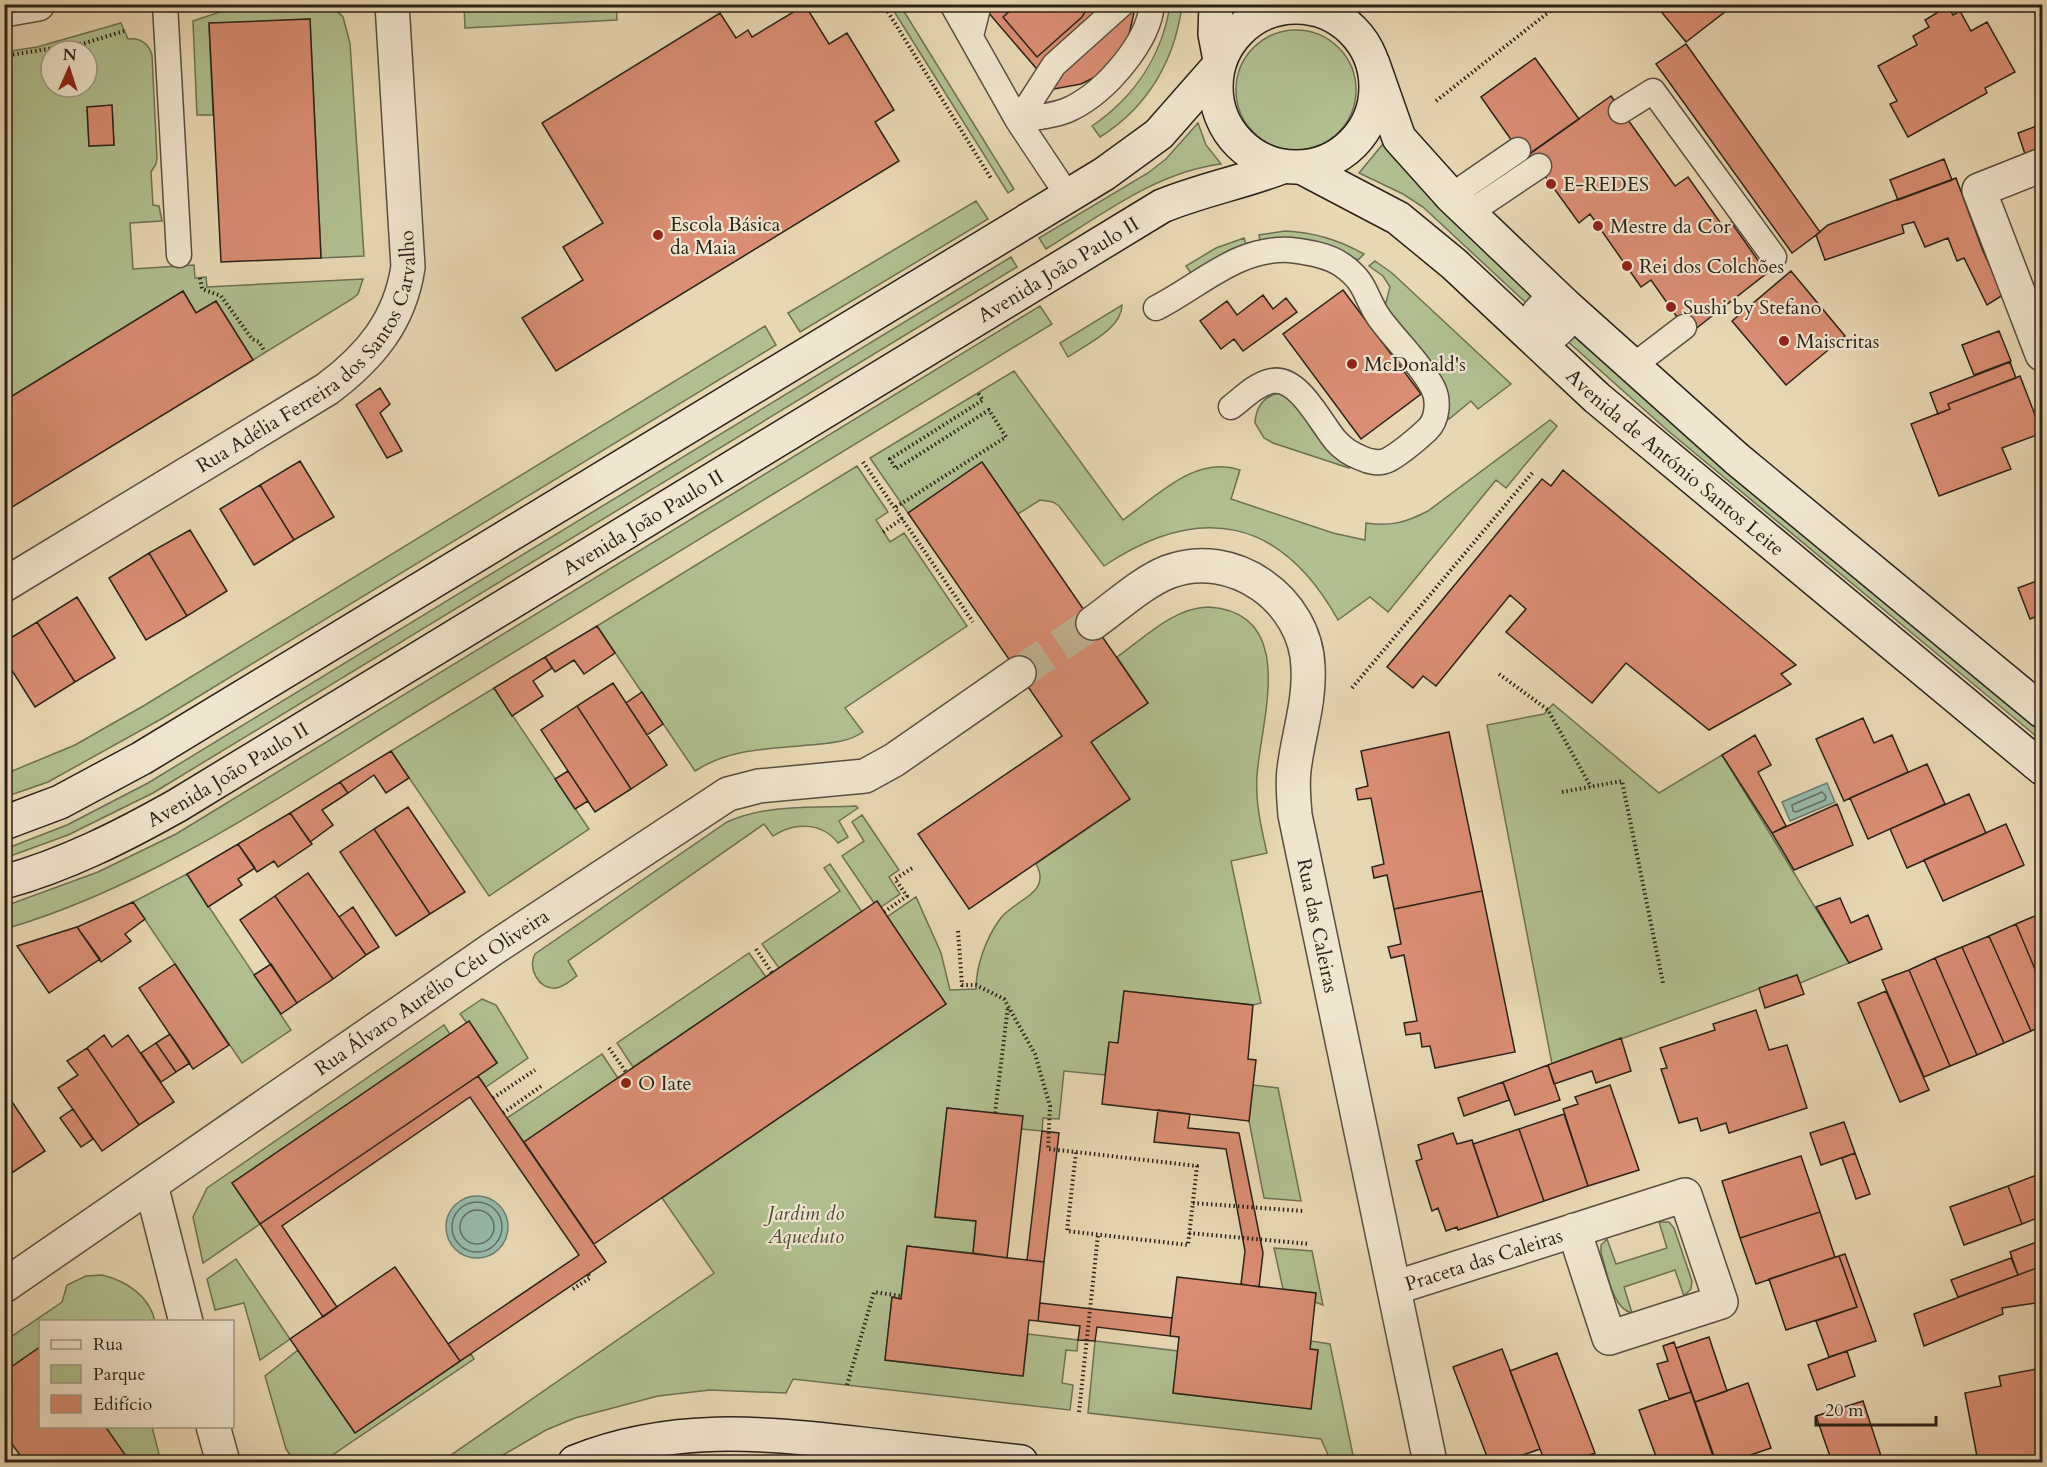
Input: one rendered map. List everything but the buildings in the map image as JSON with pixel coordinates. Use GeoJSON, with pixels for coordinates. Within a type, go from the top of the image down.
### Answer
{"type":"FeatureCollection","features":[{"type":"Feature","properties":{"kind":"main road"},"geometry":{"type":"LineString","coordinates":[[4,10],[38,4]]}},
{"type":"Feature","properties":{"kind":"main road","name":"Rua Adélia Ferreira dos Santos Carvalho"},"geometry":{"type":"LineString","coordinates":[[4,585],[327,389],[357,367],[379,339],[405,287],[408,267],[392,4]]}},
{"type":"Feature","properties":{"kind":"main road"},"geometry":{"type":"LineString","coordinates":[[1216,4],[1215,34],[1218,64],[1215,84],[1218,111],[1230,133],[1245,150],[1261,160],[1292,167],[1332,159],[1350,148],[1367,126],[1376,97],[1373,64]]}},
{"type":"Feature","properties":{"kind":"main road"},"geometry":{"type":"LineString","coordinates":[[4,823],[60,802],[142,758],[1068,196],[1159,134],[1218,64],[1232,37],[1245,25],[1272,10],[1303,7],[1339,15],[1360,39],[1373,64],[1399,138],[1460,205],[1737,459],[2043,711]]}},
{"type":"Feature","properties":{"kind":"main road"},"geometry":{"type":"LineString","coordinates":[[2043,165],[1979,190],[2043,354]]}},
{"type":"Feature","properties":{"kind":"main road","name":"Avenida de António Santos Leite"},"geometry":{"type":"LineString","coordinates":[[1292,167],[1398,218],[1454,264],[1597,398],[2043,768]]}},
{"type":"Feature","properties":{"kind":"main road","name":"Avenida João Paulo II"},"geometry":{"type":"LineString","coordinates":[[4,882],[83,854],[130,832],[178,805],[1162,206],[1185,196],[1292,167]]}},
{"type":"Feature","properties":{"kind":"main road","name":"Rua das Caleiras"},"geometry":{"type":"LineString","coordinates":[[1093,623],[1167,573],[1212,567],[1250,577],[1271,592],[1292,616],[1303,636],[1307,652],[1309,687],[1294,768],[1295,815],[1430,1462]]}},
{"type":"Feature","properties":{"kind":"main road","name":"Rua Álvaro Aurélio Céu Oliveira"},"geometry":{"type":"LineString","coordinates":[[4,1286],[494,948],[728,794],[759,786],[850,779],[885,766],[1019,673]]}},
{"type":"Feature","properties":{"kind":"main road"},"geometry":{"type":"LineString","coordinates":[[151,1185],[185,1320]]}},
{"type":"Feature","properties":{"kind":"main road","name":"Praceta das Caleiras"},"geometry":{"type":"LineString","coordinates":[[1394,1288],[1574,1230],[1686,1195],[1720,1302],[1609,1338],[1574,1230]]}},
{"type":"Feature","properties":{"kind":"main road"},"geometry":{"type":"LineString","coordinates":[[214,1428],[222,1462]]}},
{"type":"Feature","properties":{"kind":"main road"},"geometry":{"type":"LineString","coordinates":[[575,1462],[658,1439],[721,1433],[812,1438],[1021,1462]]}},
{"type":"Feature","properties":{"kind":"lane"},"geometry":{"type":"LineString","coordinates":[[165,4],[179,255]]}},
{"type":"Feature","properties":{"kind":"lane"},"geometry":{"type":"LineString","coordinates":[[952,4],[1018,121],[1068,196]]}},
{"type":"Feature","properties":{"kind":"lane"},"geometry":{"type":"LineString","coordinates":[[970,36],[979,4]]}},
{"type":"Feature","properties":{"kind":"lane"},"geometry":{"type":"LineString","coordinates":[[1018,121],[1054,65],[1122,4]]}},
{"type":"Feature","properties":{"kind":"lane"},"geometry":{"type":"LineString","coordinates":[[1018,121],[1072,109],[1113,80],[1151,21],[1152,4]]}},
{"type":"Feature","properties":{"kind":"lane"},"geometry":{"type":"LineString","coordinates":[[1621,111],[1653,90],[1774,257]]}},
{"type":"Feature","properties":{"kind":"lane"},"geometry":{"type":"LineString","coordinates":[[1460,205],[1518,150]]}},
{"type":"Feature","properties":{"kind":"lane"},"geometry":{"type":"LineString","coordinates":[[1460,205],[1539,166]]}},
{"type":"Feature","properties":{"kind":"lane"},"geometry":{"type":"LineString","coordinates":[[1156,308],[1186,293],[1232,261],[1255,252],[1288,250],[1327,258],[1340,264],[1364,284],[1378,317],[1433,388],[1437,410],[1429,429],[1387,461],[1377,462],[1347,452],[1335,440],[1300,392],[1283,382],[1275,380],[1265,383],[1231,407]]}},
{"type":"Feature","properties":{"kind":"lane"},"geometry":{"type":"LineString","coordinates":[[1633,366],[1684,327]]}},
{"type":"Feature","properties":{"kind":"path"},"geometry":{"type":"LineString","coordinates":[[883,4],[992,180]]}},
{"type":"Feature","properties":{"kind":"path"},"geometry":{"type":"LineString","coordinates":[[1436,101],[1559,4]]}},
{"type":"Feature","properties":{"kind":"path"},"geometry":{"type":"LineString","coordinates":[[4,56],[85,43],[124,31]]}},
{"type":"Feature","properties":{"kind":"path"},"geometry":{"type":"LineString","coordinates":[[200,278],[202,289],[221,296],[252,339],[259,342],[265,352]]}},
{"type":"Feature","properties":{"kind":"path"},"geometry":{"type":"LineString","coordinates":[[896,507],[1006,437],[988,410],[896,469],[890,459],[983,400],[978,393]]}},
{"type":"Feature","properties":{"kind":"path"},"geometry":{"type":"LineString","coordinates":[[863,462],[973,622]]}},
{"type":"Feature","properties":{"kind":"path"},"geometry":{"type":"LineString","coordinates":[[1352,688],[1533,472]]}},
{"type":"Feature","properties":{"kind":"path"},"geometry":{"type":"LineString","coordinates":[[883,532],[903,518]]}},
{"type":"Feature","properties":{"kind":"path"},"geometry":{"type":"LineString","coordinates":[[1499,674],[1548,710],[1592,787]]}},
{"type":"Feature","properties":{"kind":"path"},"geometry":{"type":"LineString","coordinates":[[1562,792],[1622,781],[1663,983]]}},
{"type":"Feature","properties":{"kind":"path"},"geometry":{"type":"LineString","coordinates":[[884,912],[907,896],[895,879],[914,867]]}},
{"type":"Feature","properties":{"kind":"path"},"geometry":{"type":"LineString","coordinates":[[958,931],[962,985],[976,985],[1004,999],[1035,1054],[1048,1092],[1051,1119],[1048,1149],[1076,1152],[1197,1167],[1188,1245],[1067,1232],[1076,1152]]}},
{"type":"Feature","properties":{"kind":"path"},"geometry":{"type":"LineString","coordinates":[[756,949],[772,973]]}},
{"type":"Feature","properties":{"kind":"path"},"geometry":{"type":"LineString","coordinates":[[995,1113],[1008,1006]]}},
{"type":"Feature","properties":{"kind":"path"},"geometry":{"type":"LineString","coordinates":[[609,1048],[626,1072]]}},
{"type":"Feature","properties":{"kind":"path"},"geometry":{"type":"LineString","coordinates":[[493,1098],[535,1070]]}},
{"type":"Feature","properties":{"kind":"path"},"geometry":{"type":"LineString","coordinates":[[503,1113],[543,1085]]}},
{"type":"Feature","properties":{"kind":"path"},"geometry":{"type":"LineString","coordinates":[[1193,1203],[1303,1211]]}},
{"type":"Feature","properties":{"kind":"path"},"geometry":{"type":"LineString","coordinates":[[1189,1233],[1310,1244]]}},
{"type":"Feature","properties":{"kind":"path"},"geometry":{"type":"LineString","coordinates":[[1078,1412],[1098,1235]]}},
{"type":"Feature","properties":{"kind":"path"},"geometry":{"type":"LineString","coordinates":[[573,1289],[590,1278],[588,1274]]}},
{"type":"Feature","properties":{"kind":"path"},"geometry":{"type":"LineString","coordinates":[[847,1385],[874,1292],[901,1296]]}},
{"type":"Feature","properties":{"kind":"green space"},"geometry":{"type":"Polygon","coordinates":[[[243,4],[331,5],[343,17],[350,43],[364,256],[321,258],[310,19],[209,24],[213,115],[197,115],[193,21],[243,4]]]}},
{"type":"Feature","properties":{"kind":"green space"},"geometry":{"type":"Polygon","coordinates":[[[464,5],[616,5],[617,20],[465,28],[464,5]]]}},
{"type":"Feature","properties":{"kind":"green space"},"geometry":{"type":"Polygon","coordinates":[[[890,5],[900,5],[1014,189],[1008,193],[890,5]]]}},
{"type":"Feature","properties":{"kind":"green space"},"geometry":{"type":"Polygon","coordinates":[[[1170,5],[1182,5],[1173,45],[1166,63],[1145,97],[1117,125],[1100,137],[1092,126],[1121,102],[1144,74],[1160,41],[1170,5]]]}},
{"type":"Feature","properties":{"kind":"green space"},"geometry":{"type":"Polygon","coordinates":[[[121,23],[128,39],[140,40],[151,51],[157,158],[151,172],[153,205],[159,206],[162,221],[130,223],[133,269],[194,265],[195,278],[206,277],[207,287],[363,279],[358,294],[253,360],[216,301],[196,313],[183,291],[5,401],[5,52],[39,46],[39,99],[99,99],[99,39],[65,39],[121,23]],[[112,106],[87,107],[89,146],[114,145],[112,106]]]}},
{"type":"Feature","properties":{"kind":"green space"},"geometry":{"type":"Polygon","coordinates":[[[1296,30],[1319,35],[1338,48],[1351,67],[1356,90],[1351,113],[1338,132],[1319,145],[1296,150],[1273,145],[1254,132],[1241,113],[1236,90],[1241,67],[1254,48],[1273,35],[1296,30]]]}},
{"type":"Feature","properties":{"kind":"green space"},"geometry":{"type":"Polygon","coordinates":[[[1198,123],[1206,145],[1221,164],[1174,176],[1151,186],[1129,197],[1046,249],[1039,238],[1148,173],[1166,159],[1198,123]]]}},
{"type":"Feature","properties":{"kind":"green space"},"geometry":{"type":"Polygon","coordinates":[[[1383,144],[1422,187],[1547,304],[1538,314],[1423,207],[1403,194],[1359,173],[1383,144]]]}},
{"type":"Feature","properties":{"kind":"green space"},"geometry":{"type":"Polygon","coordinates":[[[976,201],[988,219],[800,332],[788,313],[976,201]]]}},
{"type":"Feature","properties":{"kind":"green space"},"geometry":{"type":"Polygon","coordinates":[[[1285,231],[1326,238],[1364,254],[1358,260],[1339,251],[1260,241],[1259,235],[1285,231]]]}},
{"type":"Feature","properties":{"kind":"green space"},"geometry":{"type":"Polygon","coordinates":[[[1244,238],[1246,244],[1230,250],[1193,276],[1186,266],[1216,248],[1244,238]]]}},
{"type":"Feature","properties":{"kind":"green space"},"geometry":{"type":"Polygon","coordinates":[[[1011,257],[1017,267],[153,793],[68,835],[5,858],[5,849],[67,825],[148,783],[1011,257]]]}},
{"type":"Feature","properties":{"kind":"green space"},"geometry":{"type":"Polygon","coordinates":[[[1375,261],[1392,273],[1511,384],[1478,409],[1471,401],[1449,419],[1385,306],[1390,287],[1383,276],[1369,266],[1375,261]]]}},
{"type":"Feature","properties":{"kind":"green space"},"geometry":{"type":"Polygon","coordinates":[[[1122,305],[1116,322],[1109,329],[1068,357],[1060,343],[1122,305]]]}},
{"type":"Feature","properties":{"kind":"green space"},"geometry":{"type":"Polygon","coordinates":[[[1040,306],[1052,324],[282,796],[174,858],[119,886],[62,910],[5,929],[5,906],[98,872],[176,834],[1040,306]]]}},
{"type":"Feature","properties":{"kind":"green space"},"geometry":{"type":"Polygon","coordinates":[[[1565,322],[1675,423],[2042,727],[2042,741],[1667,430],[1556,331],[1565,322]]]}},
{"type":"Feature","properties":{"kind":"green space"},"geometry":{"type":"Polygon","coordinates":[[[765,326],[776,345],[163,718],[48,782],[5,797],[5,774],[75,745],[145,705],[765,326]]]}},
{"type":"Feature","properties":{"kind":"green space"},"geometry":{"type":"Polygon","coordinates":[[[1014,371],[1123,520],[1177,480],[1208,468],[1223,467],[1240,470],[1231,499],[1333,533],[1365,540],[1366,523],[1398,523],[1428,511],[1550,420],[1557,426],[1506,488],[1496,480],[1388,612],[1370,597],[1338,620],[1315,585],[1291,559],[1264,541],[1235,530],[1205,528],[1173,533],[1139,546],[1104,566],[1059,506],[1053,502],[1040,500],[1018,514],[982,462],[908,513],[870,458],[1014,371]]]}},
{"type":"Feature","properties":{"kind":"green space"},"geometry":{"type":"Polygon","coordinates":[[[1285,392],[1351,463],[1349,468],[1264,438],[1255,423],[1260,405],[1273,395],[1285,392]]]}},
{"type":"Feature","properties":{"kind":"green space"},"geometry":{"type":"Polygon","coordinates":[[[857,466],[888,512],[876,520],[890,542],[904,533],[967,626],[845,708],[863,732],[857,736],[831,743],[736,754],[708,763],[695,771],[597,626],[857,466]]]}},
{"type":"Feature","properties":{"kind":"green space","name":"Jardim do Aqueduto"},"geometry":{"type":"Polygon","coordinates":[[[1208,607],[1236,613],[1255,628],[1265,648],[1268,672],[1267,699],[1257,775],[1257,795],[1267,853],[1231,861],[1261,1003],[1253,1005],[1124,991],[1118,1043],[1109,1043],[1105,1075],[1064,1071],[1059,1119],[1043,1118],[1042,1131],[1021,1129],[1022,1116],[947,1108],[935,1217],[976,1221],[973,1253],[907,1246],[901,1299],[892,1298],[885,1360],[1023,1376],[1028,1334],[1078,1340],[1077,1351],[1066,1350],[1062,1383],[1073,1385],[1070,1410],[793,1379],[786,1393],[710,1390],[658,1396],[575,1418],[546,1430],[491,1462],[441,1462],[714,1273],[662,1198],[946,1004],[887,917],[916,897],[941,953],[950,990],[976,989],[980,962],[986,943],[995,927],[1006,912],[1036,890],[1040,874],[1036,864],[1129,800],[1091,742],[1148,703],[1117,657],[1171,618],[1208,607]]]}},
{"type":"Feature","properties":{"kind":"green space"},"geometry":{"type":"Polygon","coordinates":[[[494,688],[589,829],[489,896],[391,751],[494,688]]]}},
{"type":"Feature","properties":{"kind":"green space"},"geometry":{"type":"Polygon","coordinates":[[[1553,704],[1659,793],[1722,755],[1849,963],[1800,983],[1797,975],[1552,1064],[1487,725],[1544,714],[1553,704]]]}},
{"type":"Feature","properties":{"kind":"green space"},"geometry":{"type":"Polygon","coordinates":[[[856,806],[858,808],[839,821],[848,837],[838,843],[824,831],[807,826],[790,828],[773,836],[764,824],[568,961],[577,976],[567,983],[550,988],[544,986],[536,977],[533,966],[535,954],[727,822],[742,816],[774,810],[856,806]]]}},
{"type":"Feature","properties":{"kind":"green space"},"geometry":{"type":"Polygon","coordinates":[[[862,815],[899,870],[889,877],[900,894],[881,907],[877,901],[874,903],[842,856],[864,841],[852,822],[862,815]]]}},
{"type":"Feature","properties":{"kind":"green space"},"geometry":{"type":"Polygon","coordinates":[[[830,864],[862,912],[779,968],[762,944],[840,891],[824,868],[830,864]]]}},
{"type":"Feature","properties":{"kind":"green space"},"geometry":{"type":"Polygon","coordinates":[[[187,874],[291,1030],[242,1063],[133,902],[187,874]]]}},
{"type":"Feature","properties":{"kind":"green space"},"geometry":{"type":"Polygon","coordinates":[[[749,953],[766,977],[633,1067],[617,1043],[749,953]]]}},
{"type":"Feature","properties":{"kind":"green space"},"geometry":{"type":"Polygon","coordinates":[[[482,999],[496,1005],[528,1058],[486,1087],[478,1076],[497,1062],[469,1022],[467,1023],[460,1014],[482,999]]]}},
{"type":"Feature","properties":{"kind":"green space"},"geometry":{"type":"Polygon","coordinates":[[[444,1025],[450,1034],[232,1183],[260,1224],[203,1263],[193,1217],[207,1188],[444,1025]]]}},
{"type":"Feature","properties":{"kind":"green space"},"geometry":{"type":"Polygon","coordinates":[[[602,1054],[618,1078],[524,1142],[507,1118],[602,1054]]]}},
{"type":"Feature","properties":{"kind":"green space"},"geometry":{"type":"Polygon","coordinates":[[[1253,1085],[1278,1088],[1301,1201],[1264,1198],[1249,1121],[1253,1085]]]}},
{"type":"Feature","properties":{"kind":"green space"},"geometry":{"type":"Polygon","coordinates":[[[1659,1222],[1669,1222],[1674,1228],[1692,1281],[1691,1289],[1684,1296],[1675,1270],[1624,1287],[1632,1313],[1625,1310],[1615,1297],[1601,1253],[1601,1245],[1607,1239],[1616,1264],[1667,1248],[1659,1222]]]}},
{"type":"Feature","properties":{"kind":"green space"},"geometry":{"type":"Polygon","coordinates":[[[1274,1248],[1312,1251],[1323,1305],[1315,1302],[1316,1293],[1283,1289],[1274,1248]]]}},
{"type":"Feature","properties":{"kind":"green space"},"geometry":{"type":"Polygon","coordinates":[[[236,1259],[290,1339],[260,1360],[244,1303],[215,1310],[207,1279],[236,1259]]]}},
{"type":"Feature","properties":{"kind":"green space"},"geometry":{"type":"Polygon","coordinates":[[[102,1275],[120,1281],[136,1291],[148,1304],[155,1320],[39,1320],[39,1348],[5,1372],[5,1341],[62,1302],[67,1285],[86,1276],[102,1275]]]}},
{"type":"Feature","properties":{"kind":"green space"},"geometry":{"type":"Polygon","coordinates":[[[1095,1341],[1178,1351],[1173,1393],[1311,1409],[1318,1351],[1310,1349],[1311,1341],[1330,1344],[1354,1460],[1329,1457],[1321,1439],[1088,1413],[1095,1341]]]}},
{"type":"Feature","properties":{"kind":"green space"},"geometry":{"type":"Polygon","coordinates":[[[298,1350],[355,1433],[471,1354],[474,1359],[322,1462],[306,1462],[297,1460],[286,1449],[265,1376],[298,1350]]]}},
{"type":"Feature","properties":{"kind":"green space"},"geometry":{"type":"Polygon","coordinates":[[[106,1428],[152,1428],[161,1462],[130,1462],[106,1428]]]}},
{"type":"Feature","properties":{"kind":"water"},"geometry":{"type":"Polygon","coordinates":[[[1827,783],[1835,802],[1790,821],[1782,802],[1827,783]]]}},
{"type":"Feature","properties":{"kind":"water"},"geometry":{"type":"Polygon","coordinates":[[[477,1196],[494,1201],[499,1205],[503,1210],[508,1227],[503,1244],[499,1249],[494,1253],[477,1258],[460,1253],[455,1249],[451,1244],[446,1227],[451,1210],[455,1205],[460,1201],[477,1196]]]}},
{"type":"Feature","properties":{"kind":"tunnel"},"geometry":{"type":"LineString","coordinates":[[1019,673],[1093,623]]}},
{"type":"Feature","properties":{"kind":"place","name":"E-REDES"},"geometry":{"type":"Point","coordinates":[1551,184]}},
{"type":"Feature","properties":{"kind":"place","name":"Mestre da Cor"},"geometry":{"type":"Point","coordinates":[1598,226]}},
{"type":"Feature","properties":{"kind":"place","name":"Escola Básica da Maia"},"geometry":{"type":"Point","coordinates":[658,235]}},
{"type":"Feature","properties":{"kind":"place","name":"Rei dos Colchões"},"geometry":{"type":"Point","coordinates":[1627,266]}},
{"type":"Feature","properties":{"kind":"place","name":"Sushi by Stefano"},"geometry":{"type":"Point","coordinates":[1671,307]}},
{"type":"Feature","properties":{"kind":"place","name":"Maiscritas"},"geometry":{"type":"Point","coordinates":[1784,341]}},
{"type":"Feature","properties":{"kind":"place","name":"McDonald's"},"geometry":{"type":"Point","coordinates":[1352,364]}},
{"type":"Feature","properties":{"kind":"place","name":"O Iate"},"geometry":{"type":"Point","coordinates":[626,1083]}}]}
